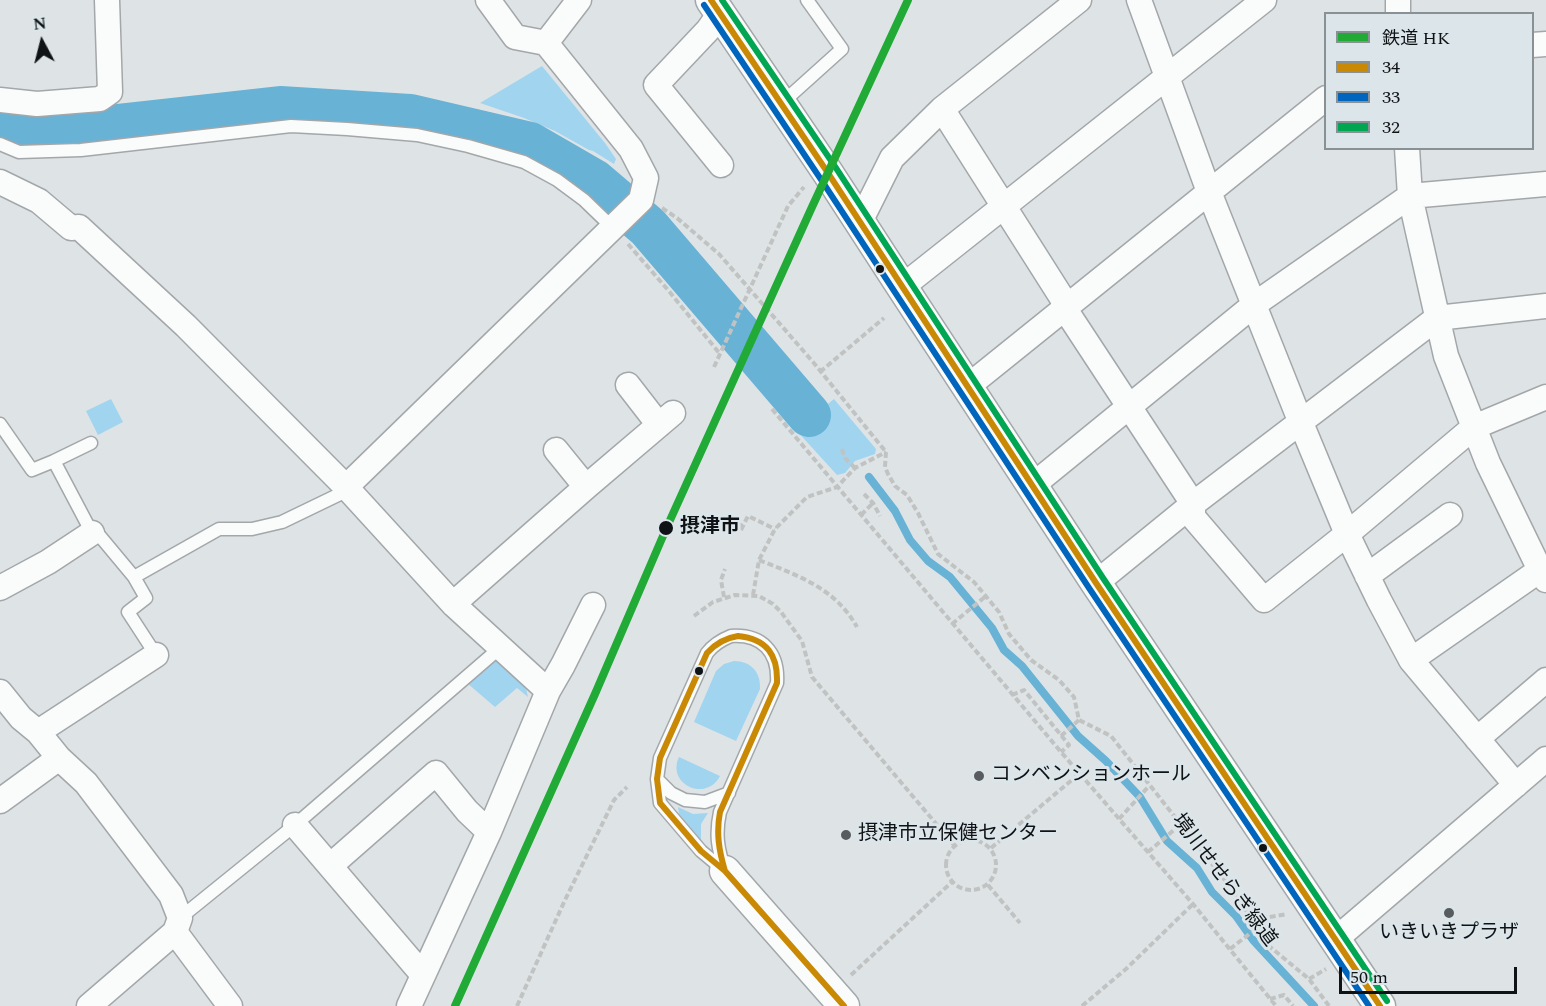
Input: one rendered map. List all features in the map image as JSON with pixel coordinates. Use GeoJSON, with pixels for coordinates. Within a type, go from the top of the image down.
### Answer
{"type":"FeatureCollection","features":[{"type":"Feature","properties":{"kind":"street"},"geometry":{"type":"LineString","coordinates":[[0,100],[37,104],[100,99],[110,92],[107,0]]}},
{"type":"Feature","properties":{"kind":"street"},"geometry":{"type":"LineString","coordinates":[[346,487],[616,225],[650,203],[646,178],[631,149],[546,43],[515,37],[488,0]]}},
{"type":"Feature","properties":{"kind":"street"},"geometry":{"type":"LineString","coordinates":[[546,43],[579,0]]}},
{"type":"Feature","properties":{"kind":"street"},"geometry":{"type":"LineString","coordinates":[[1139,0],[1209,192],[1301,423],[1367,576],[1411,660],[1516,785]]}},
{"type":"Feature","properties":{"kind":"street"},"geometry":{"type":"LineString","coordinates":[[902,287],[1264,0]]}},
{"type":"Feature","properties":{"kind":"street"},"geometry":{"type":"LineString","coordinates":[[860,222],[892,158],[942,109],[1075,2]]}},
{"type":"Feature","properties":{"kind":"street"},"geometry":{"type":"LineString","coordinates":[[716,7],[1033,485],[1334,952],[1380,1006]]}},
{"type":"Feature","properties":{"kind":"street"},"geometry":{"type":"LineString","coordinates":[[716,7],[708,30],[657,85],[721,165]]}},
{"type":"Feature","properties":{"kind":"street"},"geometry":{"type":"LineString","coordinates":[[968,387],[1324,100]]}},
{"type":"Feature","properties":{"kind":"street"},"geometry":{"type":"LineString","coordinates":[[942,109],[1062,298],[1065,309],[1193,504],[1193,517],[1264,600],[1347,534],[1474,427],[1546,397]]}},
{"type":"Feature","properties":{"kind":"street"},"geometry":{"type":"LineString","coordinates":[[1407,150],[1410,196],[1446,356],[1488,464],[1543,575],[1411,660]]}},
{"type":"Feature","properties":{"kind":"street"},"geometry":{"type":"LineString","coordinates":[[0,182],[39,201],[71,228],[79,227],[186,326],[346,487],[453,604],[548,691]]}},
{"type":"Feature","properties":{"kind":"street"},"geometry":{"type":"LineString","coordinates":[[1033,485],[1255,304],[1410,196],[1546,184]]}},
{"type":"Feature","properties":{"kind":"street"},"geometry":{"type":"LineString","coordinates":[[1096,583],[1193,504],[1437,318],[1546,306]]}},
{"type":"Feature","properties":{"kind":"street"},"geometry":{"type":"LineString","coordinates":[[453,604],[666,419],[628,385]]}},
{"type":"Feature","properties":{"kind":"street"},"geometry":{"type":"LineString","coordinates":[[556,450],[586,487]]}},
{"type":"Feature","properties":{"kind":"street"},"geometry":{"type":"LineString","coordinates":[[1367,576],[1450,515]]}},
{"type":"Feature","properties":{"kind":"street"},"geometry":{"type":"LineString","coordinates":[[0,588],[48,562],[92,533]]}},
{"type":"Feature","properties":{"kind":"street"},"geometry":{"type":"LineString","coordinates":[[409,1006],[489,832],[548,691],[593,605]]}},
{"type":"Feature","properties":{"kind":"street"},"geometry":{"type":"LineString","coordinates":[[38,732],[156,654]]}},
{"type":"Feature","properties":{"kind":"street"},"geometry":{"type":"LineString","coordinates":[[1477,739],[1546,680]]}},
{"type":"Feature","properties":{"kind":"street"},"geometry":{"type":"LineString","coordinates":[[0,692],[21,718],[38,732],[59,758],[86,783],[171,895],[177,925],[230,1006]]}},
{"type":"Feature","properties":{"kind":"street"},"geometry":{"type":"LineString","coordinates":[[0,801],[59,758]]}},
{"type":"Feature","properties":{"kind":"street"},"geometry":{"type":"LineString","coordinates":[[1334,952],[1546,759]]}},
{"type":"Feature","properties":{"kind":"street"},"geometry":{"type":"LineString","coordinates":[[330,866],[436,773],[467,811],[489,832]]}},
{"type":"Feature","properties":{"kind":"street"},"geometry":{"type":"LineString","coordinates":[[295,825],[423,975]]}},
{"type":"Feature","properties":{"kind":"street"},"geometry":{"type":"LineString","coordinates":[[725,871],[845,993]]}},
{"type":"Feature","properties":{"kind":"street"},"geometry":{"type":"LineString","coordinates":[[89,1006],[177,925]]}},
{"type":"Feature","properties":{"kind":"lane"},"geometry":{"type":"LineString","coordinates":[[782,104],[842,49],[807,0]]}},
{"type":"Feature","properties":{"kind":"lane"},"geometry":{"type":"LineString","coordinates":[[0,144],[19,152],[81,150],[291,126],[417,135],[468,146],[524,162],[557,180],[616,225]]}},
{"type":"Feature","properties":{"kind":"lane"},"geometry":{"type":"LineString","coordinates":[[0,424],[32,470],[91,443]]}},
{"type":"Feature","properties":{"kind":"lane"},"geometry":{"type":"LineString","coordinates":[[54,461],[92,533],[99,535],[134,578],[146,598],[129,612],[156,654]]}},
{"type":"Feature","properties":{"kind":"lane"},"geometry":{"type":"LineString","coordinates":[[134,578],[219,529],[252,529],[282,522],[340,494],[346,487]]}},
{"type":"Feature","properties":{"kind":"lane"},"geometry":{"type":"LineString","coordinates":[[731,636],[741,636],[750,637],[767,647],[776,664],[777,683],[720,812],[717,845],[725,871],[701,851],[660,803],[657,779],[660,758],[707,652],[722,640],[731,636]]}},
{"type":"Feature","properties":{"kind":"lane"},"geometry":{"type":"LineString","coordinates":[[177,925],[501,647]]}},
{"type":"Feature","properties":{"kind":"lane"},"geometry":{"type":"LineString","coordinates":[[657,779],[671,793],[685,800],[705,802],[729,793]]}},
{"type":"Feature","properties":{"kind":"path"},"geometry":{"type":"LineString","coordinates":[[714,367],[788,206],[804,187]]}},
{"type":"Feature","properties":{"kind":"path"},"geometry":{"type":"LineString","coordinates":[[650,203],[677,218],[719,254],[886,452],[885,467],[888,474],[895,486],[907,495],[938,554],[974,582],[999,612],[1009,634],[1031,660],[1059,680],[1074,697],[1079,720],[1061,736]]}},
{"type":"Feature","properties":{"kind":"path"},"geometry":{"type":"LineString","coordinates":[[616,225],[720,354]]}},
{"type":"Feature","properties":{"kind":"path"},"geometry":{"type":"LineString","coordinates":[[820,372],[884,318]]}},
{"type":"Feature","properties":{"kind":"path"},"geometry":{"type":"LineString","coordinates":[[772,410],[1060,752],[1193,904],[1276,1006]]}},
{"type":"Feature","properties":{"kind":"path"},"geometry":{"type":"LineString","coordinates":[[842,449],[845,458],[855,468]]}},
{"type":"Feature","properties":{"kind":"path"},"geometry":{"type":"LineString","coordinates":[[753,595],[759,561],[775,529],[807,497],[837,487],[855,468],[886,452]]}},
{"type":"Feature","properties":{"kind":"path"},"geometry":{"type":"LineString","coordinates":[[864,494],[873,503],[880,516]]}},
{"type":"Feature","properties":{"kind":"path"},"geometry":{"type":"LineString","coordinates":[[861,514],[873,503]]}},
{"type":"Feature","properties":{"kind":"path"},"geometry":{"type":"LineString","coordinates":[[737,523],[742,528],[747,516],[775,529]]}},
{"type":"Feature","properties":{"kind":"path"},"geometry":{"type":"LineString","coordinates":[[759,561],[795,574],[826,591],[842,605],[857,627]]}},
{"type":"Feature","properties":{"kind":"path"},"geometry":{"type":"LineString","coordinates":[[724,597],[721,579],[725,569]]}},
{"type":"Feature","properties":{"kind":"path"},"geometry":{"type":"LineString","coordinates":[[694,616],[708,605],[735,594],[765,598],[773,604],[802,641],[812,677],[954,845]]}},
{"type":"Feature","properties":{"kind":"path"},"geometry":{"type":"LineString","coordinates":[[952,624],[986,596]]}},
{"type":"Feature","properties":{"kind":"path"},"geometry":{"type":"LineString","coordinates":[[1012,695],[1024,690],[1069,745],[1060,752]]}},
{"type":"Feature","properties":{"kind":"path","name":"境川せせらぎ緑道"},"geometry":{"type":"LineString","coordinates":[[1079,720],[1111,736],[1232,888],[1269,946],[1309,979],[1329,1006]]}},
{"type":"Feature","properties":{"kind":"path"},"geometry":{"type":"LineString","coordinates":[[991,848],[1079,774]]}},
{"type":"Feature","properties":{"kind":"path"},"geometry":{"type":"LineString","coordinates":[[1119,819],[1149,786]]}},
{"type":"Feature","properties":{"kind":"path"},"geometry":{"type":"LineString","coordinates":[[517,1006],[614,800],[627,787]]}},
{"type":"Feature","properties":{"kind":"path"},"geometry":{"type":"LineString","coordinates":[[1148,852],[1180,824]]}},
{"type":"Feature","properties":{"kind":"path"},"geometry":{"type":"LineString","coordinates":[[966,839],[980,841],[991,848],[997,860],[996,874],[988,885],[976,891],[963,889],[952,882],[946,870],[947,856],[954,845],[966,839]]}},
{"type":"Feature","properties":{"kind":"path"},"geometry":{"type":"LineString","coordinates":[[845,993],[952,882]]}},
{"type":"Feature","properties":{"kind":"path"},"geometry":{"type":"LineString","coordinates":[[988,885],[1020,923]]}},
{"type":"Feature","properties":{"kind":"path"},"geometry":{"type":"LineString","coordinates":[[1082,1006],[1126,969],[1193,904]]}},
{"type":"Feature","properties":{"kind":"path"},"geometry":{"type":"LineString","coordinates":[[1252,920],[1272,916]]}},
{"type":"Feature","properties":{"kind":"path"},"geometry":{"type":"LineString","coordinates":[[1230,949],[1257,928]]}},
{"type":"Feature","properties":{"kind":"path"},"geometry":{"type":"LineString","coordinates":[[1309,979],[1334,952]]}},
{"type":"Feature","properties":{"kind":"path"},"geometry":{"type":"LineString","coordinates":[[1270,999],[1284,995],[1293,1006]]}},
{"type":"Feature","properties":{"kind":"shaded area"},"geometry":{"type":"Polygon","coordinates":[[[542,66],[605,143],[616,159],[614,164],[555,131],[480,103],[542,66]]]}},
{"type":"Feature","properties":{"kind":"shaded area"},"geometry":{"type":"Polygon","coordinates":[[[111,399],[123,422],[98,435],[86,411],[111,399]]]}},
{"type":"Feature","properties":{"kind":"shaded area"},"geometry":{"type":"Polygon","coordinates":[[[834,399],[876,449],[875,454],[855,461],[845,473],[837,475],[796,430],[834,399]]]}},
{"type":"Feature","properties":{"kind":"shaded area"},"geometry":{"type":"Polygon","coordinates":[[[497,660],[526,688],[528,697],[517,688],[495,707],[467,683],[497,660]]]}},
{"type":"Feature","properties":{"kind":"shaded area"},"geometry":{"type":"Polygon","coordinates":[[[734,661],[750,665],[757,673],[760,683],[760,689],[736,741],[694,722],[716,671],[724,664],[734,661]]]}},
{"type":"Feature","properties":{"kind":"shaded area"},"geometry":{"type":"Polygon","coordinates":[[[679,757],[720,776],[714,784],[706,788],[689,787],[678,775],[676,767],[679,757]]]}},
{"type":"Feature","properties":{"kind":"shaded area"},"geometry":{"type":"Polygon","coordinates":[[[678,807],[693,814],[708,813],[701,824],[701,840],[679,814],[678,807]]]}},
{"type":"Feature","properties":{"kind":"waterway"},"geometry":{"type":"LineString","coordinates":[[0,124],[44,134],[280,108],[410,116],[530,144],[594,181],[648,227],[809,415]]}},
{"type":"Feature","properties":{"kind":"waterway"},"geometry":{"type":"LineString","coordinates":[[869,477],[895,511],[910,540],[928,561],[950,577],[992,628],[1004,650],[1022,666],[1078,736],[1106,761],[1140,797],[1167,841],[1197,868],[1212,892],[1236,916],[1253,940],[1314,1006]]}},
{"type":"Feature","properties":{"kind":"rail line","name":"HK"},"geometry":{"type":"LineString","coordinates":[[455,1006],[595,694],[666,529],[908,0]]}},
{"type":"Feature","properties":{"kind":"transit line","name":"34"},"geometry":{"type":"LineString","coordinates":[[711,0],[828,173],[1096,583],[1380,1006]]}},
{"type":"Feature","properties":{"kind":"transit line","name":"32"},"geometry":{"type":"LineString","coordinates":[[722,0],[836,168],[1103,578],[1387,1001]]}},
{"type":"Feature","properties":{"kind":"transit line","name":"33"},"geometry":{"type":"LineString","coordinates":[[704,5],[1089,588],[1369,1006]]}},
{"type":"Feature","properties":{"kind":"transit line","name":"34"},"geometry":{"type":"LineString","coordinates":[[738,636],[756,641],[769,650],[775,664],[777,683],[720,812],[719,842],[725,871],[701,851],[660,803],[657,779],[660,758],[707,653],[721,642],[738,636]]}},
{"type":"Feature","properties":{"kind":"transit line","name":"34"},"geometry":{"type":"LineString","coordinates":[[725,871],[844,1006]]}},
{"type":"Feature","properties":{"kind":"place","name":"摂津市"},"geometry":{"type":"Point","coordinates":[666,528]}},
{"type":"Feature","properties":{"kind":"place","name":"コンベンションホール"},"geometry":{"type":"Point","coordinates":[979,776]}},
{"type":"Feature","properties":{"kind":"place","name":"摂津市立保健センター"},"geometry":{"type":"Point","coordinates":[846,835]}},
{"type":"Feature","properties":{"kind":"place","name":"いきいきプラザ"},"geometry":{"type":"Point","coordinates":[1449,913]}}]}
